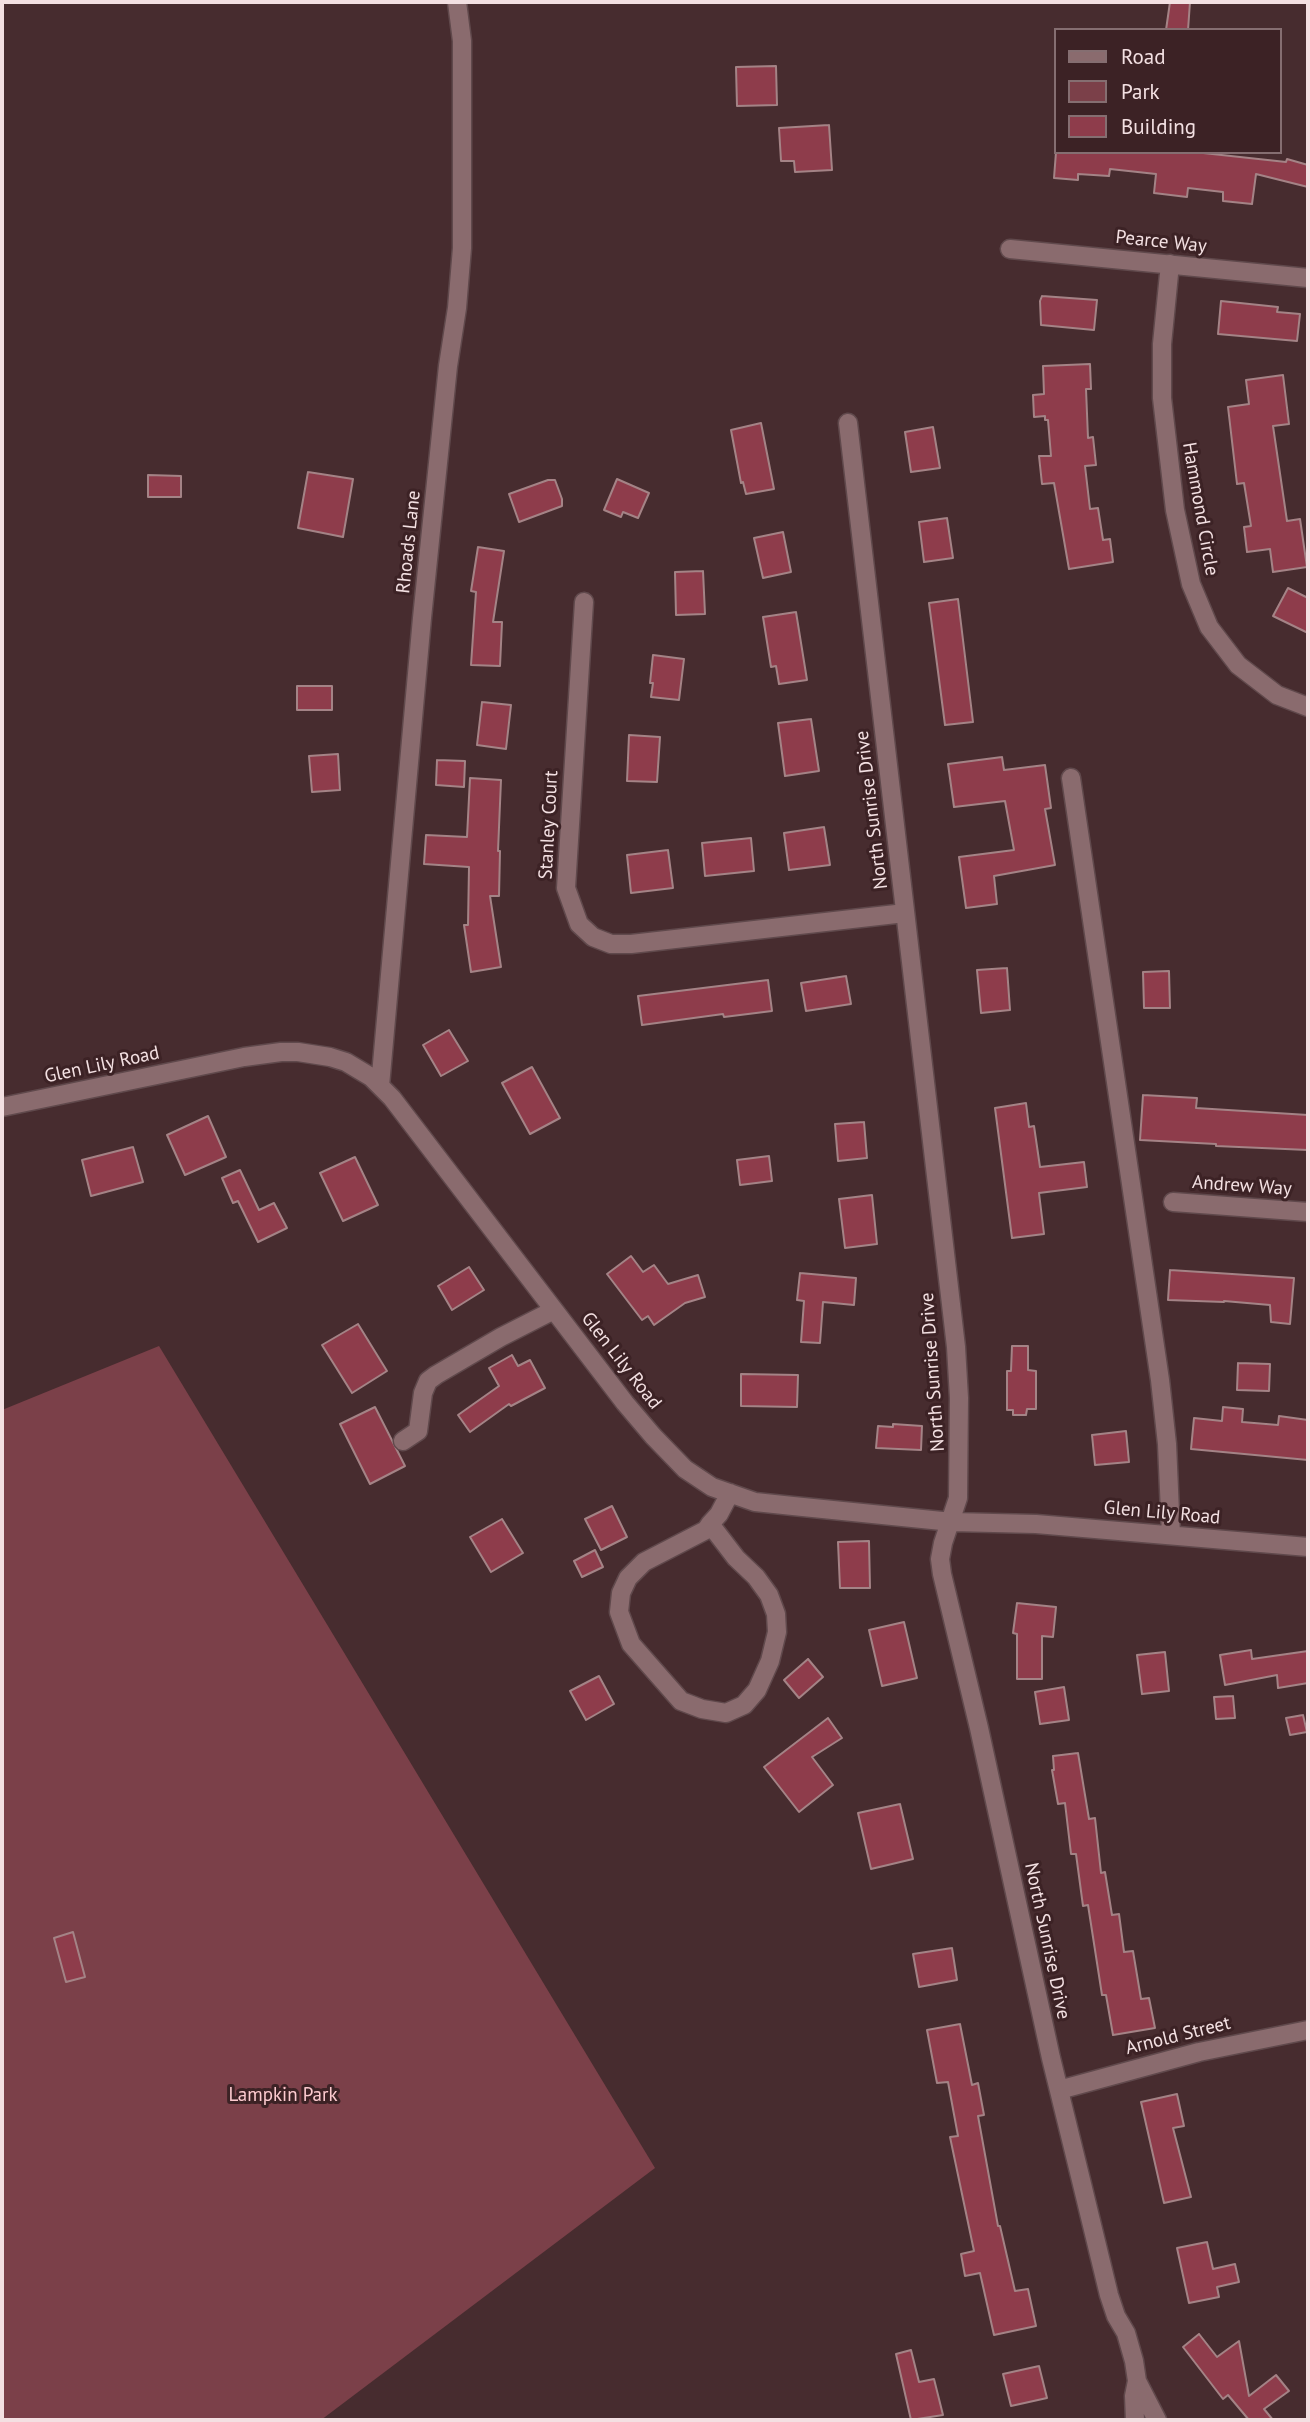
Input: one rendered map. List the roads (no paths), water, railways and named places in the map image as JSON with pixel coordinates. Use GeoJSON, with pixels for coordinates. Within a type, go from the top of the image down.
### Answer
{"type":"FeatureCollection","features":[{"type":"Feature","properties":{"kind":"street","name":"Rhoads Lane"},"geometry":{"type":"LineString","coordinates":[[380,1086],[424,604],[462,248],[461,41],[457,2]]}},
{"type":"Feature","properties":{"kind":"street","name":"Pearce Way"},"geometry":{"type":"LineString","coordinates":[[1010,249],[1308,278]]}},
{"type":"Feature","properties":{"kind":"street","name":"Hammond Circle"},"geometry":{"type":"LineString","coordinates":[[1170,264],[1162,344],[1162,398],[1173,496],[1191,584],[1209,627],[1238,665],[1277,695],[1308,707]]}},
{"type":"Feature","properties":{"kind":"street","name":"North Sunrise Drive"},"geometry":{"type":"LineString","coordinates":[[848,423],[956,1347],[959,1398],[958,1498],[940,1559],[944,1591],[979,1728],[1059,2090],[1109,2295],[1116,2316],[1126,2333],[1134,2361],[1135,2420]]}},
{"type":"Feature","properties":{"kind":"street","name":"Stanley Court"},"geometry":{"type":"LineString","coordinates":[[584,602],[566,888],[579,924],[593,937],[611,944],[631,944],[905,913]]}},
{"type":"Feature","properties":{"kind":"street"},"geometry":{"type":"LineString","coordinates":[[1071,778],[1160,1380],[1167,1444],[1171,1535]]}},
{"type":"Feature","properties":{"kind":"street","name":"Glen Lily Road"},"geometry":{"type":"LineString","coordinates":[[2,1107],[244,1057],[281,1052],[315,1054],[338,1059],[358,1068],[380,1086],[625,1403],[685,1469],[712,1487],[755,1502],[952,1522],[1036,1524],[1308,1547]]}},
{"type":"Feature","properties":{"kind":"street","name":"Andrew Way"},"geometry":{"type":"LineString","coordinates":[[1173,1202],[1308,1212]]}},
{"type":"Feature","properties":{"kind":"street"},"geometry":{"type":"LineString","coordinates":[[404,1441],[418,1431],[423,1393],[428,1381],[501,1337],[554,1310]]}},
{"type":"Feature","properties":{"kind":"street"},"geometry":{"type":"LineString","coordinates":[[710,1524],[736,1558],[756,1577],[769,1595],[776,1614],[777,1632],[770,1661],[757,1690],[744,1705],[726,1713],[702,1709],[681,1701],[631,1644],[619,1612],[621,1593],[628,1578],[643,1562],[706,1530],[730,1493]]}},
{"type":"Feature","properties":{"kind":"street","name":"Arnold Street"},"geometry":{"type":"LineString","coordinates":[[1059,2090],[1199,2052],[1308,2030]]}},
{"type":"Feature","properties":{"kind":"street","name":"North Sunrise Drive"},"geometry":{"type":"LineString","coordinates":[[1136,2381],[1157,2420]]}},
{"type":"Feature","properties":{"kind":"park label","name":"Lampkin Park"},"geometry":{"type":"Point","coordinates":[283,2096]}}]}
